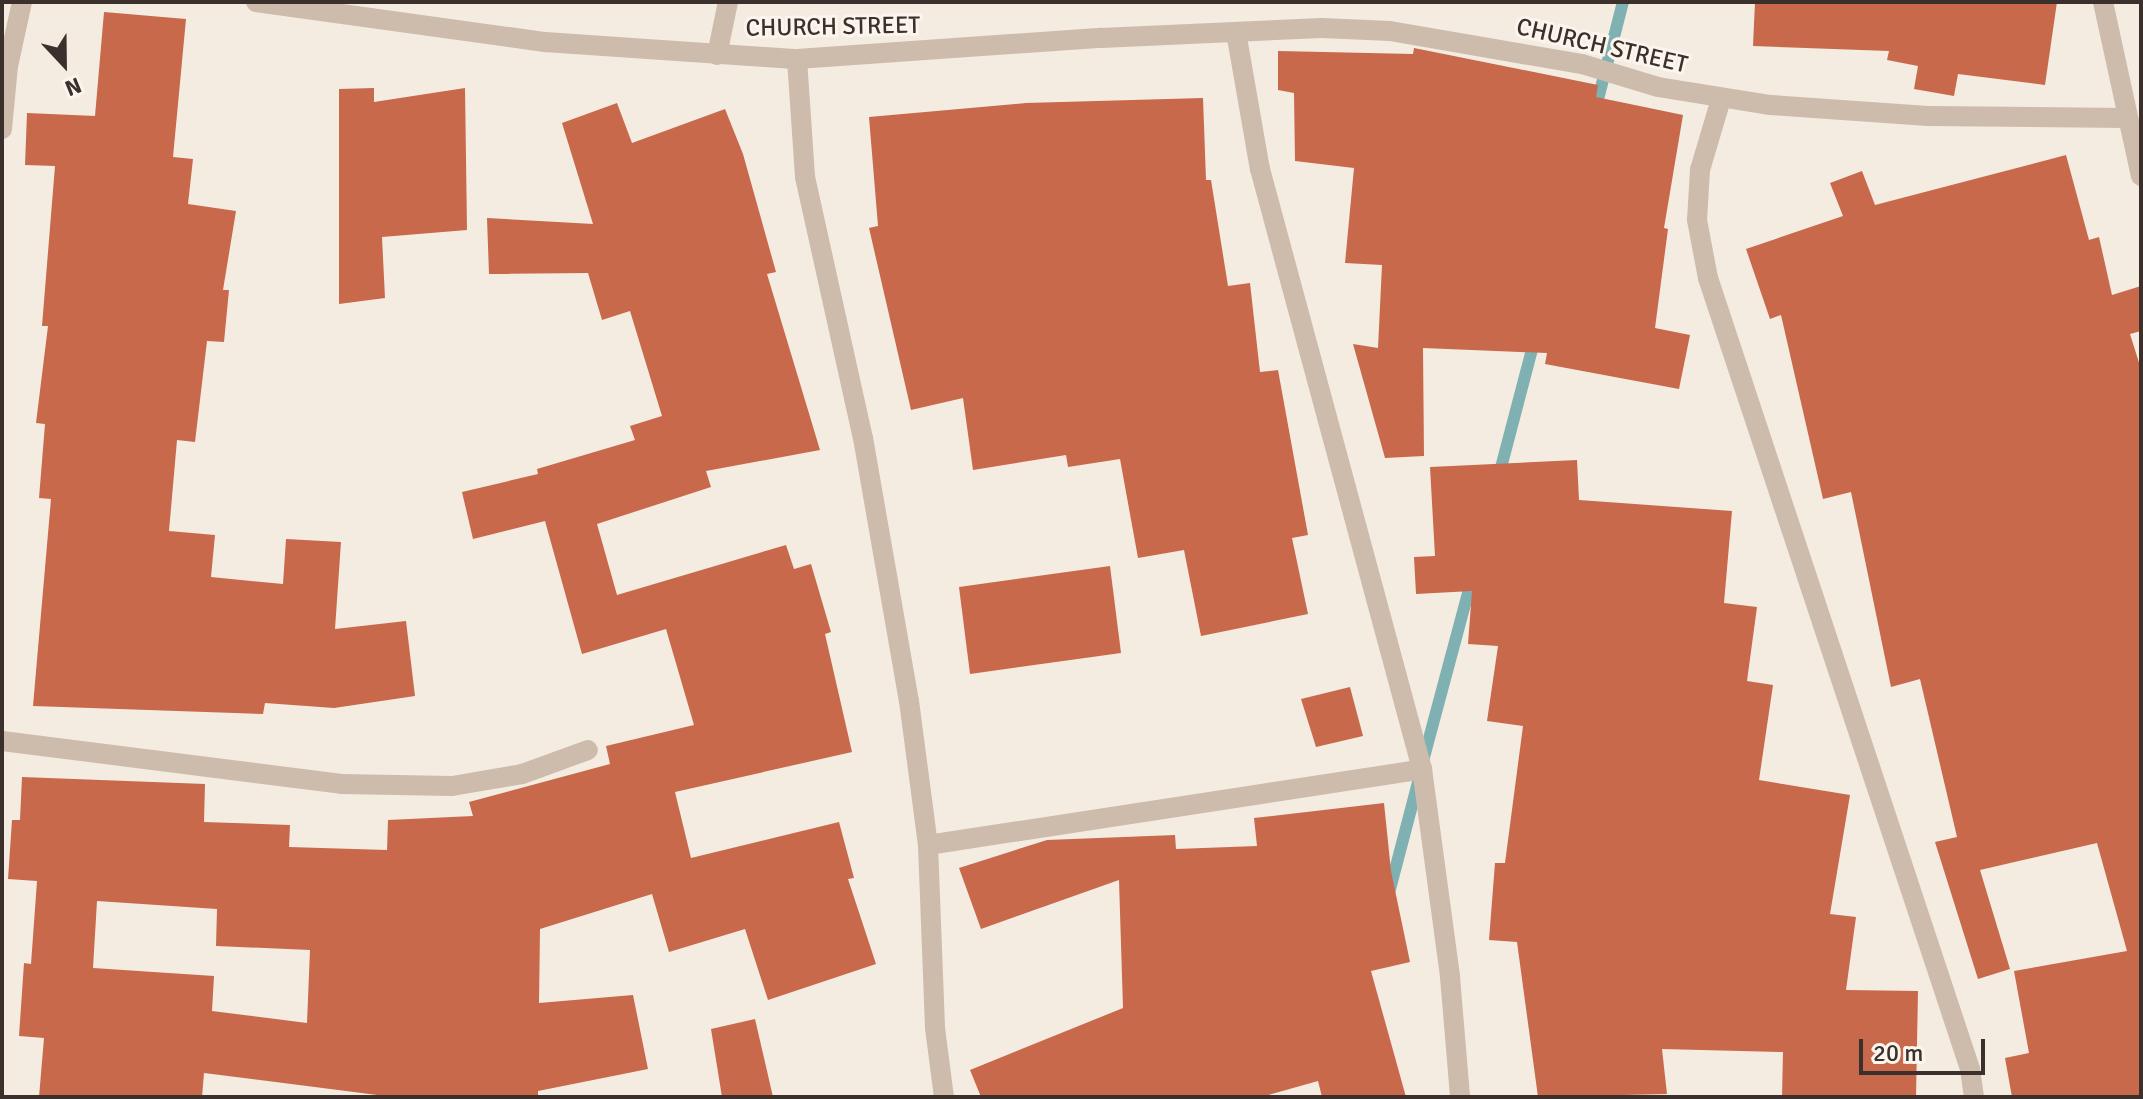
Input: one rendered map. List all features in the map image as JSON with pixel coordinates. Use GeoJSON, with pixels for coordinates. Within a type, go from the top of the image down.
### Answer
{"type":"FeatureCollection","features":[{"type":"Feature","properties":{"kind":"street"},"geometry":{"type":"LineString","coordinates":[[2,129],[8,66],[22,2]]}},
{"type":"Feature","properties":{"kind":"street","name":"CHURCH STREET"},"geometry":{"type":"LineString","coordinates":[[256,2],[545,42],[797,59],[1236,32],[1390,31],[1582,64],[1721,99],[1928,116],[2126,118]]}},
{"type":"Feature","properties":{"kind":"street"},"geometry":{"type":"LineString","coordinates":[[717,55],[728,2]]}},
{"type":"Feature","properties":{"kind":"street"},"geometry":{"type":"LineString","coordinates":[[2103,2],[2141,176]]}},
{"type":"Feature","properties":{"kind":"street"},"geometry":{"type":"LineString","coordinates":[[1236,32],[1270,210],[1422,769],[1450,977],[1460,1097]]}},
{"type":"Feature","properties":{"kind":"street"},"geometry":{"type":"LineString","coordinates":[[797,59],[805,177],[863,438],[928,845],[935,1028],[944,1097]]}},
{"type":"Feature","properties":{"kind":"street"},"geometry":{"type":"LineString","coordinates":[[1721,99],[1700,170],[1697,220],[1708,278],[1970,1069],[1974,1097]]}},
{"type":"Feature","properties":{"kind":"street"},"geometry":{"type":"LineString","coordinates":[[2,741],[341,784],[452,786],[522,774],[588,750]]}},
{"type":"Feature","properties":{"kind":"street"},"geometry":{"type":"LineString","coordinates":[[928,845],[1422,769]]}},
{"type":"Feature","properties":{"kind":"building"},"geometry":{"type":"Polygon","coordinates":[[[1755,2],[2057,2],[2045,85],[1958,74],[1954,96],[1914,89],[1918,66],[1887,60],[1889,51],[1753,46],[1755,2]]]}},
{"type":"Feature","properties":{"kind":"building"},"geometry":{"type":"Polygon","coordinates":[[[104,12],[186,19],[173,157],[193,159],[188,204],[236,211],[223,290],[229,290],[224,342],[207,341],[195,442],[177,440],[169,531],[215,535],[211,577],[283,584],[286,539],[341,542],[335,629],[406,621],[415,696],[334,708],[265,703],[263,714],[33,706],[51,499],[39,498],[45,424],[36,423],[48,326],[42,326],[55,166],[25,165],[27,113],[95,116],[104,12]]]}},
{"type":"Feature","properties":{"kind":"building"},"geometry":{"type":"Polygon","coordinates":[[[1414,48],[1598,85],[1596,97],[1683,115],[1664,228],[1668,229],[1655,328],[1690,335],[1679,389],[1545,364],[1547,353],[1423,348],[1424,456],[1385,458],[1353,344],[1378,348],[1382,265],[1345,263],[1354,168],[1295,161],[1294,93],[1278,90],[1278,51],[1413,54],[1414,48]]]}},
{"type":"Feature","properties":{"kind":"building"},"geometry":{"type":"Polygon","coordinates":[[[374,88],[374,102],[465,88],[467,230],[382,237],[385,298],[339,304],[339,89],[374,88]]]}},
{"type":"Feature","properties":{"kind":"building"},"geometry":{"type":"Polygon","coordinates":[[[1203,98],[1206,180],[1211,180],[1228,286],[1250,283],[1260,372],[1278,370],[1308,535],[1292,538],[1308,614],[1201,636],[1184,550],[1138,558],[1120,459],[1068,467],[1066,455],[973,470],[963,398],[911,410],[869,228],[878,226],[869,117],[1026,103],[1203,98]]]}},
{"type":"Feature","properties":{"kind":"building"},"geometry":{"type":"Polygon","coordinates":[[[617,103],[632,143],[725,109],[743,154],[776,272],[767,274],[820,450],[706,471],[711,487],[597,524],[617,595],[786,545],[794,569],[811,564],[831,632],[825,634],[852,752],[675,792],[691,858],[839,822],[854,878],[848,879],[876,964],[768,1000],[745,929],[669,952],[652,894],[540,929],[539,1003],[633,995],[648,1069],[538,1091],[538,1097],[393,1097],[204,1073],[202,1097],[39,1097],[44,1038],[19,1036],[24,963],[31,964],[37,881],[8,879],[12,820],[20,820],[22,777],[205,784],[204,822],[290,825],[289,847],[387,850],[388,820],[473,816],[469,802],[610,764],[606,746],[694,725],[666,629],[582,654],[545,521],[473,539],[462,492],[538,474],[537,469],[635,440],[630,426],[662,416],[630,311],[602,320],[588,273],[489,274],[487,218],[593,224],[562,123],[617,103]],[[97,901],[93,968],[214,976],[212,1011],[307,1023],[310,950],[216,946],[217,909],[97,901]]]}},
{"type":"Feature","properties":{"kind":"building"},"geometry":{"type":"Polygon","coordinates":[[[2066,155],[2089,240],[2099,237],[2112,295],[2141,286],[2141,331],[2130,334],[2141,369],[2141,1097],[2012,1097],[2005,1058],[2029,1053],[2014,971],[2127,951],[2097,843],[1980,870],[2010,969],[1978,979],[1935,842],[1957,837],[1920,679],[1891,687],[1851,492],[1823,499],[1781,315],[1770,319],[1746,249],[1843,216],[1830,183],[1862,171],[1875,205],[2066,155]]]}},
{"type":"Feature","properties":{"kind":"building"},"geometry":{"type":"Polygon","coordinates":[[[1577,460],[1579,500],[1732,511],[1724,603],[1757,607],[1747,681],[1773,685],[1759,780],[1850,795],[1830,914],[1856,917],[1846,990],[1918,991],[1916,1097],[1782,1097],[1783,1052],[1662,1049],[1667,1094],[1538,1097],[1517,942],[1489,940],[1495,863],[1505,863],[1523,726],[1487,721],[1498,646],[1468,644],[1472,591],[1416,594],[1414,557],[1435,556],[1430,467],[1577,460]]]}},
{"type":"Feature","properties":{"kind":"building"},"geometry":{"type":"Polygon","coordinates":[[[1110,566],[1121,653],[970,674],[959,587],[1110,566]]]}},
{"type":"Feature","properties":{"kind":"building"},"geometry":{"type":"Polygon","coordinates":[[[1350,687],[1363,736],[1316,747],[1301,699],[1350,687]]]}},
{"type":"Feature","properties":{"kind":"building"},"geometry":{"type":"Polygon","coordinates":[[[1384,803],[1391,871],[1410,962],[1371,971],[1406,1097],[1322,1097],[1318,1081],[1261,1097],[981,1097],[970,1070],[1123,1008],[1119,880],[981,929],[959,868],[1047,840],[1175,835],[1176,849],[1257,846],[1254,818],[1384,803]]]}},
{"type":"Feature","properties":{"kind":"building"},"geometry":{"type":"Polygon","coordinates":[[[755,1019],[773,1097],[722,1097],[711,1029],[755,1019]]]}},
{"type":"Feature","properties":{"kind":"waterway"},"geometry":{"type":"LineString","coordinates":[[1595,111],[1623,2]]}},
{"type":"Feature","properties":{"kind":"waterway"},"geometry":{"type":"LineString","coordinates":[[1498,479],[1535,338]]}},
{"type":"Feature","properties":{"kind":"waterway"},"geometry":{"type":"LineString","coordinates":[[1423,761],[1472,578]]}},
{"type":"Feature","properties":{"kind":"waterway"},"geometry":{"type":"LineString","coordinates":[[1389,893],[1419,779]]}}]}
